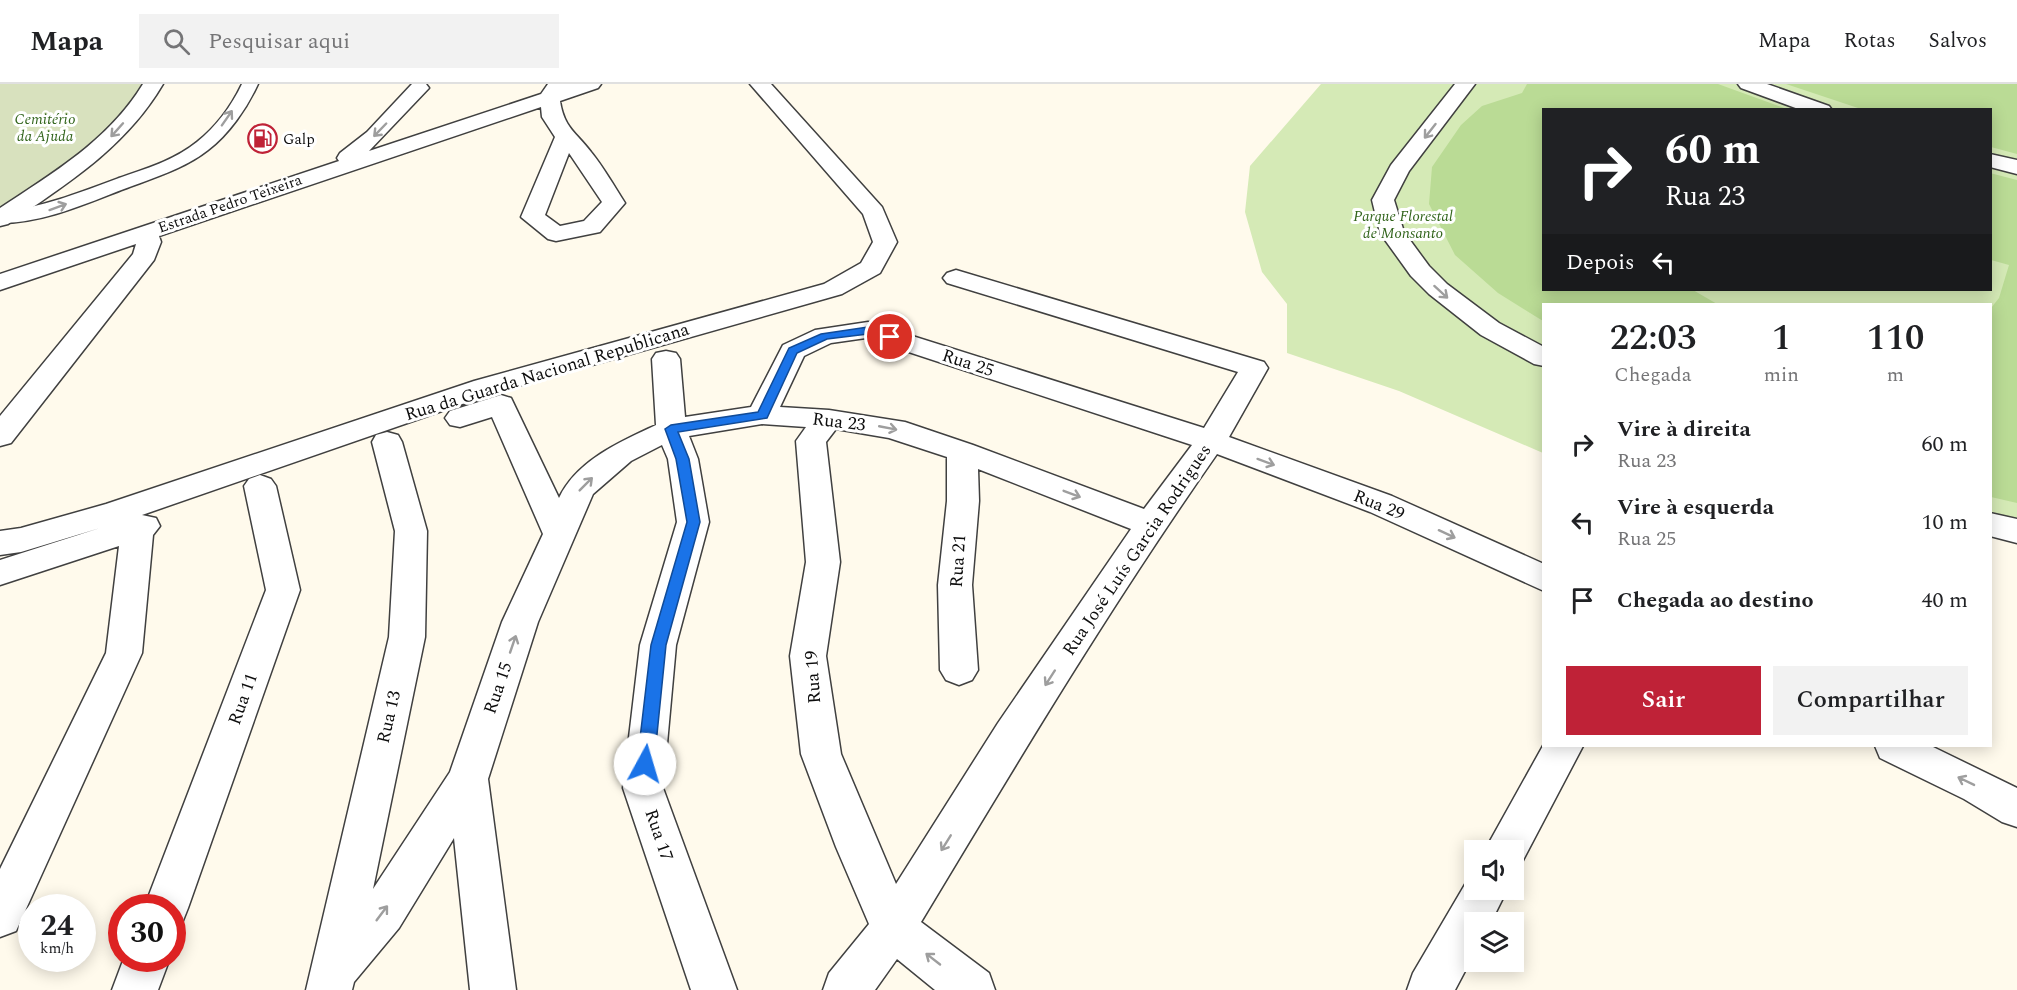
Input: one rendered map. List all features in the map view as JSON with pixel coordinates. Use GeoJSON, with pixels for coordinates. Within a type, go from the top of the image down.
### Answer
{"type":"FeatureCollection","features":[{"type":"Feature","properties":{"kind":"street"},"geometry":{"type":"LineString","coordinates":[[0,218],[81,163],[111,138],[133,113],[153,84]]}},
{"type":"Feature","properties":{"kind":"street","name":"Estrada Pedro Teixeira"},"geometry":{"type":"LineString","coordinates":[[0,282],[336,168],[435,103],[591,84]]}},
{"type":"Feature","properties":{"kind":"street","name":"Rua da Guarda Nacional Republicana"},"geometry":{"type":"LineString","coordinates":[[6,562],[21,540],[117,512],[484,387],[833,289],[871,268],[885,242],[874,212],[760,84]]}},
{"type":"Feature","properties":{"kind":"street"},"geometry":{"type":"LineString","coordinates":[[1465,84],[1399,170],[1383,200],[1392,233],[1420,271],[1438,289],[1490,329],[1542,357]]}},
{"type":"Feature","properties":{"kind":"street"},"geometry":{"type":"LineString","coordinates":[[1748,84],[1816,108]]}},
{"type":"Feature","properties":{"kind":"street"},"geometry":{"type":"LineString","coordinates":[[553,90],[552,117],[565,136]]}},
{"type":"Feature","properties":{"kind":"street"},"geometry":{"type":"LineString","coordinates":[[336,168],[374,136],[435,103]]}},
{"type":"Feature","properties":{"kind":"street"},"geometry":{"type":"LineString","coordinates":[[1992,160],[2017,166]]}},
{"type":"Feature","properties":{"kind":"street"},"geometry":{"type":"LineString","coordinates":[[0,436],[146,255],[149,242],[146,232]]}},
{"type":"Feature","properties":{"kind":"street","name":"Rua José Luís Garcia Rodrigues"},"geometry":{"type":"LineString","coordinates":[[846,990],[893,928],[1012,735],[1151,524],[1211,441],[1254,368],[956,278]]}},
{"type":"Feature","properties":{"kind":"street","name":"Rua 25"},"geometry":{"type":"LineString","coordinates":[[762,415],[793,351],[825,336],[868,330],[1211,441]]}},
{"type":"Feature","properties":{"kind":"street","name":"Rua 17"},"geometry":{"type":"LineString","coordinates":[[666,359],[671,429],[683,459],[693,522],[658,645],[643,788],[714,990]]}},
{"type":"Feature","properties":{"kind":"street"},"geometry":{"type":"LineString","coordinates":[[0,598],[6,562],[137,529],[501,404],[560,535]]}},
{"type":"Feature","properties":{"kind":"street","name":"Rua 23"},"geometry":{"type":"LineString","coordinates":[[560,535],[580,488],[620,454],[671,429],[762,415],[829,419],[894,429],[962,452],[1151,524]]}},
{"type":"Feature","properties":{"kind":"street","name":"Rua 19"},"geometry":{"type":"LineString","coordinates":[[829,419],[811,441],[823,562],[808,656],[822,754],[857,847],[893,928]]}},
{"type":"Feature","properties":{"kind":"street","name":"Rua 29"},"geometry":{"type":"LineString","coordinates":[[1211,441],[1381,504],[1542,578]]}},
{"type":"Feature","properties":{"kind":"street","name":"Rua 13"},"geometry":{"type":"LineString","coordinates":[[326,984],[407,637],[411,531],[387,442]]}},
{"type":"Feature","properties":{"kind":"street","name":"Rua 21"},"geometry":{"type":"LineString","coordinates":[[959,670],[955,585],[963,501],[962,452]]}},
{"type":"Feature","properties":{"kind":"street","name":"Rua 11"},"geometry":{"type":"LineString","coordinates":[[171,894],[283,590],[260,486]]}},
{"type":"Feature","properties":{"kind":"street"},"geometry":{"type":"LineString","coordinates":[[1992,525],[2017,531]]}},
{"type":"Feature","properties":{"kind":"street"},"geometry":{"type":"LineString","coordinates":[[0,916],[124,653],[137,529]]}},
{"type":"Feature","properties":{"kind":"street","name":"Rua 15"},"geometry":{"type":"LineString","coordinates":[[493,990],[468,779],[520,622],[560,535]]}},
{"type":"Feature","properties":{"kind":"street"},"geometry":{"type":"LineString","coordinates":[[1511,840],[1562,747]]}},
{"type":"Feature","properties":{"kind":"street"},"geometry":{"type":"LineString","coordinates":[[1896,747],[2017,809]]}},
{"type":"Feature","properties":{"kind":"street"},"geometry":{"type":"LineString","coordinates":[[326,984],[383,913],[468,779]]}},
{"type":"Feature","properties":{"kind":"street"},"geometry":{"type":"LineString","coordinates":[[1430,990],[1480,900]]}},
{"type":"Feature","properties":{"kind":"street"},"geometry":{"type":"LineString","coordinates":[[893,928],[972,990]]}},
{"type":"Feature","properties":{"kind":"street"},"geometry":{"type":"LineString","coordinates":[[135,990],[142,972]]}},
{"type":"Feature","properties":{"kind":"lane"},"geometry":{"type":"LineString","coordinates":[[0,218],[19,217],[47,211],[177,161],[201,147],[217,133],[250,84]]}},
{"type":"Feature","properties":{"kind":"green space","name":"Cemitério da Ajuda"},"geometry":{"type":"Polygon","coordinates":[[[0,84],[144,84],[135,102],[102,138],[60,171],[0,211],[0,84]]]}},
{"type":"Feature","properties":{"kind":"green space","name":"Parque Florestal de Monsanto"},"geometry":{"type":"Polygon","coordinates":[[[1321,84],[2017,84],[2017,526],[1992,520],[1992,303],[1542,303],[1542,453],[1399,391],[1287,353],[1287,304],[1262,272],[1245,212],[1250,166],[1321,84]]]}},
{"type":"Feature","properties":{"kind":"green space"},"geometry":{"type":"Polygon","coordinates":[[[1527,84],[1718,84],[1784,108],[1542,108],[1542,291],[1695,291],[1715,303],[1542,303],[1542,320],[1498,293],[1455,255],[1429,204],[1432,167],[1461,125],[1482,106],[1522,93],[1527,84]]]}},
{"type":"Feature","properties":{"kind":"green space"},"geometry":{"type":"Polygon","coordinates":[[[1786,84],[2017,84],[2017,154],[1992,147],[1992,108],[1858,108],[1786,84]]]}},
{"type":"Feature","properties":{"kind":"green space"},"geometry":{"type":"Polygon","coordinates":[[[1992,174],[2017,180],[2017,503],[1992,497],[1992,307],[1999,298],[2009,265],[1992,260],[1992,174]]]}},
{"type":"Feature","properties":{"kind":"place","name":"Galp"},"geometry":{"type":"Point","coordinates":[262,139]}},
{"type":"Feature","properties":{"kind":"route"},"geometry":{"type":"LineString","coordinates":[[645,764],[658,645],[693,522],[683,459],[671,429],[762,415],[793,351],[825,336],[868,330],[890,337]]}}]}
